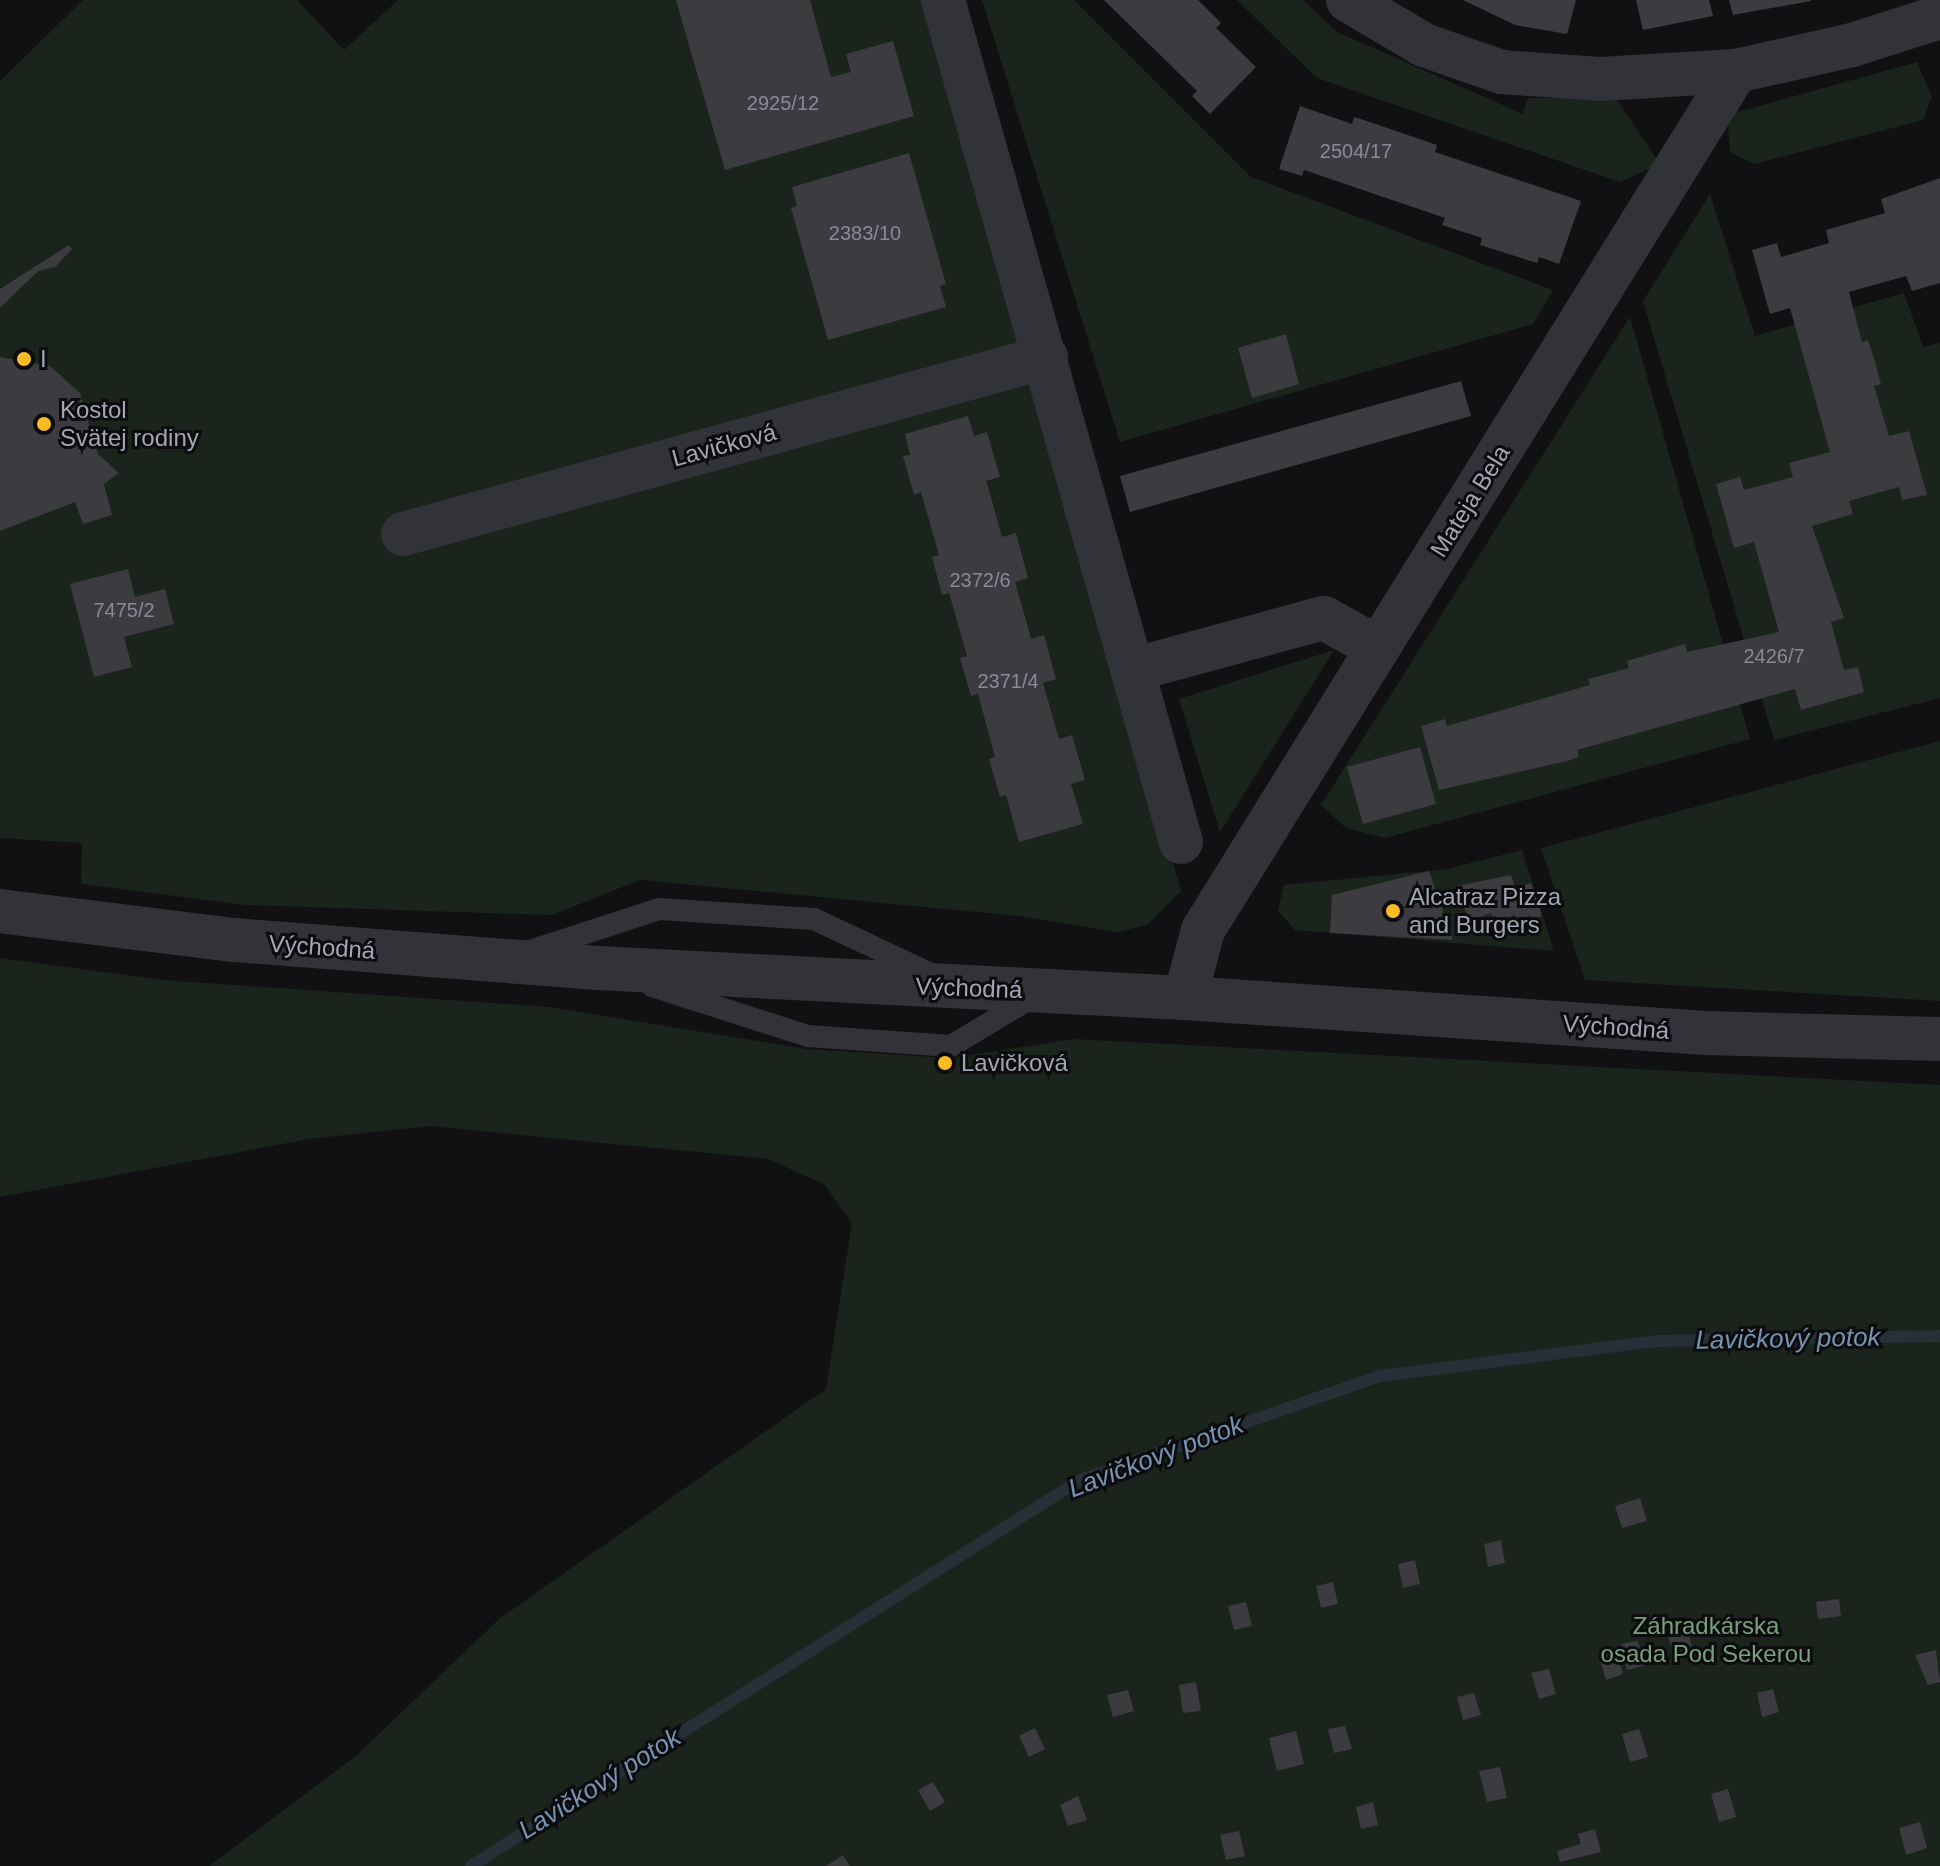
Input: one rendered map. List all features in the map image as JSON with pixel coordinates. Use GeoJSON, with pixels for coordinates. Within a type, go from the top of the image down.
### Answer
{"type":"FeatureCollection","features":[{"type":"Feature","properties":{"kind":"street"},"geometry":{"type":"LineString","coordinates":[[943,0],[1181,842]]}},
{"type":"Feature","properties":{"kind":"street"},"geometry":{"type":"LineString","coordinates":[[1348,0],[1424,45],[1501,72],[1600,79],[1736,71],[1852,45],[1940,17]]}},
{"type":"Feature","properties":{"kind":"street","name":"Mateja Bela"},"geometry":{"type":"LineString","coordinates":[[1185,998],[1203,930],[1736,71]]}},
{"type":"Feature","properties":{"kind":"street","name":"Lavičková"},"geometry":{"type":"LineString","coordinates":[[403,534],[1046,357]]}},
{"type":"Feature","properties":{"kind":"street"},"geometry":{"type":"LineString","coordinates":[[1132,670],[1324,618],[1378,648]]}},
{"type":"Feature","properties":{"kind":"street","name":"Východná"},"geometry":{"type":"LineString","coordinates":[[0,911],[163,933],[598,968],[1185,998],[1706,1033],[1940,1039]]}},
{"type":"Feature","properties":{"kind":"lane"},"geometry":{"type":"LineString","coordinates":[[503,960],[659,909],[814,919],[963,988]]}},
{"type":"Feature","properties":{"kind":"lane"},"geometry":{"type":"LineString","coordinates":[[598,968],[808,1036],[951,1046],[1044,991]]}},
{"type":"Feature","properties":{"kind":"green space"},"geometry":{"type":"Polygon","coordinates":[[[83,0],[297,0],[344,50],[398,0],[928,0],[1181,891],[1147,925],[1117,932],[1019,916],[640,880],[552,915],[245,905],[81,884],[82,843],[0,838],[0,81],[83,0]]]}},
{"type":"Feature","properties":{"kind":"green space"},"geometry":{"type":"Polygon","coordinates":[[[982,0],[1074,0],[1251,177],[1553,290],[1533,324],[1120,442],[982,0]]]}},
{"type":"Feature","properties":{"kind":"green space"},"geometry":{"type":"Polygon","coordinates":[[[1237,0],[1303,0],[1337,32],[1523,114],[1528,98],[1616,98],[1660,164],[1620,182],[1317,78],[1237,0]]]}},
{"type":"Feature","properties":{"kind":"green space"},"geometry":{"type":"Polygon","coordinates":[[[1917,62],[1932,97],[1923,120],[1754,164],[1730,152],[1727,115],[1917,62]]]}},
{"type":"Feature","properties":{"kind":"green space"},"geometry":{"type":"Polygon","coordinates":[[[1710,194],[1755,336],[1904,293],[1923,347],[1940,343],[1940,698],[1774,740],[1643,301],[1710,194]]]}},
{"type":"Feature","properties":{"kind":"green space"},"geometry":{"type":"Polygon","coordinates":[[[1630,317],[1750,739],[1385,838],[1346,828],[1321,805],[1630,317]]]}},
{"type":"Feature","properties":{"kind":"green space"},"geometry":{"type":"Polygon","coordinates":[[[1334,650],[1220,832],[1179,699],[1334,650]]]}},
{"type":"Feature","properties":{"kind":"green space"},"geometry":{"type":"Polygon","coordinates":[[[1940,741],[1940,1001],[1585,980],[1541,848],[1940,741]]]}},
{"type":"Feature","properties":{"kind":"green space"},"geometry":{"type":"Polygon","coordinates":[[[1522,850],[1554,951],[1295,930],[1278,911],[1284,885],[1447,869],[1522,850]]]}},
{"type":"Feature","properties":{"kind":"green space","name":"Záhradkárska osada Pod Sekerou"},"geometry":{"type":"Polygon","coordinates":[[[0,958],[163,980],[550,1007],[807,1049],[952,1058],[1073,1039],[1940,1085],[1940,1866],[209,1866],[357,1755],[499,1619],[826,1389],[852,1223],[824,1184],[768,1159],[429,1126],[309,1139],[0,1197],[0,958]]]}},
{"type":"Feature","properties":{"kind":"building"},"geometry":{"type":"Polygon","coordinates":[[[676,0],[810,0],[831,77],[851,72],[846,54],[893,41],[914,116],[725,170],[676,0]]]}},
{"type":"Feature","properties":{"kind":"building"},"geometry":{"type":"Polygon","coordinates":[[[1104,0],[1198,0],[1221,23],[1216,28],[1256,67],[1210,114],[1192,96],[1197,91],[1104,0]]]}},
{"type":"Feature","properties":{"kind":"building"},"geometry":{"type":"Polygon","coordinates":[[[1463,0],[1576,0],[1567,34],[1515,25],[1463,0]]]}},
{"type":"Feature","properties":{"kind":"building"},"geometry":{"type":"Polygon","coordinates":[[[1636,0],[1709,0],[1713,16],[1643,30],[1636,0]]]}},
{"type":"Feature","properties":{"kind":"building"},"geometry":{"type":"Polygon","coordinates":[[[1729,0],[1811,0],[1811,1],[1733,15],[1729,0]]]}},
{"type":"Feature","properties":{"kind":"building"},"geometry":{"type":"Polygon","coordinates":[[[1300,106],[1352,124],[1354,117],[1364,120],[1437,145],[1435,152],[1581,201],[1559,264],[1539,257],[1537,263],[1480,245],[1482,238],[1442,225],[1445,218],[1304,170],[1302,176],[1279,169],[1300,106]]]}},
{"type":"Feature","properties":{"kind":"building"},"geometry":{"type":"Polygon","coordinates":[[[909,153],[946,284],[940,286],[946,307],[828,340],[791,208],[797,206],[792,187],[909,153]]]}},
{"type":"Feature","properties":{"kind":"building"},"geometry":{"type":"Polygon","coordinates":[[[1940,178],[1940,283],[1912,291],[1906,276],[1849,292],[1862,342],[1868,340],[1875,362],[1881,384],[1874,386],[1889,436],[1909,431],[1927,495],[1902,500],[1899,487],[1849,501],[1853,514],[1812,526],[1844,618],[1831,622],[1844,670],[1858,667],[1864,692],[1801,710],[1795,689],[1577,750],[1579,757],[1567,761],[1439,790],[1421,726],[1445,719],[1447,726],[1590,685],[1588,679],[1629,668],[1627,661],[1685,644],[1687,652],[1779,632],[1754,542],[1734,548],[1716,484],[1740,477],[1744,490],[1793,477],[1789,463],[1830,452],[1790,308],[1770,314],[1752,250],[1777,243],[1781,257],[1829,243],[1826,230],[1885,213],[1881,199],[1940,178]]]}},
{"type":"Feature","properties":{"kind":"building"},"geometry":{"type":"Polygon","coordinates":[[[69,245],[72,249],[55,267],[38,271],[0,308],[0,289],[69,245]]]}},
{"type":"Feature","properties":{"kind":"building"},"geometry":{"type":"Polygon","coordinates":[[[1286,334],[1299,384],[1252,398],[1238,348],[1286,334]]]}},
{"type":"Feature","properties":{"kind":"building","name":"Kostol Svätej rodiny"},"geometry":{"type":"Polygon","coordinates":[[[0,357],[50,366],[80,393],[98,454],[119,473],[104,484],[112,515],[83,524],[75,502],[0,531],[0,357]]]}},
{"type":"Feature","properties":{"kind":"building"},"geometry":{"type":"Polygon","coordinates":[[[1461,381],[1471,416],[1130,512],[1120,476],[1461,381]]]}},
{"type":"Feature","properties":{"kind":"building"},"geometry":{"type":"Polygon","coordinates":[[[968,416],[974,436],[987,432],[1000,477],[986,481],[1002,537],[1016,533],[1028,578],[1015,582],[1031,639],[1044,635],[1056,679],[1043,683],[1059,739],[1072,735],[1085,780],[1071,784],[1083,824],[1019,842],[1006,795],[1000,797],[989,759],[995,757],[978,694],[971,696],[960,658],[967,656],[949,593],[942,595],[932,557],[939,555],[921,492],[914,495],[903,456],[910,455],[905,434],[968,416]]]}},
{"type":"Feature","properties":{"kind":"building"},"geometry":{"type":"Polygon","coordinates":[[[128,569],[135,597],[165,589],[174,624],[124,637],[132,667],[94,677],[70,584],[128,569]]]}},
{"type":"Feature","properties":{"kind":"building"},"geometry":{"type":"Polygon","coordinates":[[[1420,747],[1436,804],[1363,824],[1347,767],[1420,747]]]}},
{"type":"Feature","properties":{"kind":"building"},"geometry":{"type":"Polygon","coordinates":[[[1429,871],[1453,940],[1330,933],[1332,895],[1429,871]]]}},
{"type":"Feature","properties":{"kind":"building"},"geometry":{"type":"Polygon","coordinates":[[[1511,875],[1515,888],[1531,883],[1542,916],[1518,924],[1515,915],[1494,923],[1491,913],[1469,921],[1457,886],[1511,875]]]}},
{"type":"Feature","properties":{"kind":"building"},"geometry":{"type":"Polygon","coordinates":[[[1640,1498],[1647,1521],[1622,1528],[1615,1506],[1640,1498]]]}},
{"type":"Feature","properties":{"kind":"building"},"geometry":{"type":"Polygon","coordinates":[[[1501,1540],[1505,1563],[1488,1567],[1484,1544],[1501,1540]]]}},
{"type":"Feature","properties":{"kind":"building"},"geometry":{"type":"Polygon","coordinates":[[[1415,1560],[1420,1584],[1403,1588],[1398,1564],[1415,1560]]]}},
{"type":"Feature","properties":{"kind":"building"},"geometry":{"type":"Polygon","coordinates":[[[1333,1582],[1338,1604],[1321,1608],[1316,1586],[1333,1582]]]}},
{"type":"Feature","properties":{"kind":"building"},"geometry":{"type":"Polygon","coordinates":[[[1839,1599],[1841,1616],[1818,1619],[1816,1602],[1839,1599]]]}},
{"type":"Feature","properties":{"kind":"building"},"geometry":{"type":"Polygon","coordinates":[[[1246,1602],[1252,1626],[1234,1630],[1228,1606],[1246,1602]]]}},
{"type":"Feature","properties":{"kind":"building"},"geometry":{"type":"Polygon","coordinates":[[[1685,1624],[1695,1655],[1676,1661],[1666,1631],[1685,1624]]]}},
{"type":"Feature","properties":{"kind":"building"},"geometry":{"type":"Polygon","coordinates":[[[1637,1641],[1647,1665],[1627,1670],[1621,1644],[1637,1641]]]}},
{"type":"Feature","properties":{"kind":"building"},"geometry":{"type":"Polygon","coordinates":[[[1616,1649],[1623,1674],[1606,1680],[1598,1654],[1616,1649]]]}},
{"type":"Feature","properties":{"kind":"building"},"geometry":{"type":"Polygon","coordinates":[[[1936,1650],[1940,1682],[1928,1685],[1915,1655],[1936,1650]]]}},
{"type":"Feature","properties":{"kind":"building"},"geometry":{"type":"Polygon","coordinates":[[[1549,1669],[1556,1694],[1539,1699],[1531,1673],[1549,1669]]]}},
{"type":"Feature","properties":{"kind":"building"},"geometry":{"type":"Polygon","coordinates":[[[1196,1682],[1201,1711],[1183,1713],[1179,1685],[1196,1682]]]}},
{"type":"Feature","properties":{"kind":"building"},"geometry":{"type":"Polygon","coordinates":[[[1773,1689],[1779,1712],[1762,1717],[1757,1693],[1773,1689]]]}},
{"type":"Feature","properties":{"kind":"building"},"geometry":{"type":"Polygon","coordinates":[[[1128,1690],[1134,1711],[1113,1717],[1107,1695],[1128,1690]]]}},
{"type":"Feature","properties":{"kind":"building"},"geometry":{"type":"Polygon","coordinates":[[[1474,1693],[1481,1715],[1463,1720],[1457,1697],[1474,1693]]]}},
{"type":"Feature","properties":{"kind":"building"},"geometry":{"type":"Polygon","coordinates":[[[1345,1726],[1352,1749],[1334,1753],[1328,1729],[1345,1726]]]}},
{"type":"Feature","properties":{"kind":"building"},"geometry":{"type":"Polygon","coordinates":[[[1035,1728],[1045,1749],[1029,1757],[1019,1736],[1035,1728]]]}},
{"type":"Feature","properties":{"kind":"building"},"geometry":{"type":"Polygon","coordinates":[[[1639,1729],[1648,1757],[1630,1762],[1622,1734],[1639,1729]]]}},
{"type":"Feature","properties":{"kind":"building"},"geometry":{"type":"Polygon","coordinates":[[[1296,1731],[1304,1764],[1277,1771],[1269,1738],[1296,1731]]]}},
{"type":"Feature","properties":{"kind":"building"},"geometry":{"type":"Polygon","coordinates":[[[1500,1767],[1507,1798],[1487,1802],[1479,1771],[1500,1767]]]}},
{"type":"Feature","properties":{"kind":"building"},"geometry":{"type":"Polygon","coordinates":[[[933,1782],[945,1802],[930,1811],[918,1790],[933,1782]]]}},
{"type":"Feature","properties":{"kind":"building"},"geometry":{"type":"Polygon","coordinates":[[[1728,1789],[1736,1817],[1719,1822],[1711,1794],[1728,1789]]]}},
{"type":"Feature","properties":{"kind":"building"},"geometry":{"type":"Polygon","coordinates":[[[1078,1796],[1087,1820],[1068,1826],[1060,1805],[1078,1796]]]}},
{"type":"Feature","properties":{"kind":"building"},"geometry":{"type":"Polygon","coordinates":[[[1373,1802],[1378,1825],[1361,1829],[1356,1807],[1373,1802]]]}},
{"type":"Feature","properties":{"kind":"building"},"geometry":{"type":"Polygon","coordinates":[[[1920,1822],[1927,1848],[1906,1855],[1899,1828],[1920,1822]]]}},
{"type":"Feature","properties":{"kind":"building"},"geometry":{"type":"Polygon","coordinates":[[[1595,1829],[1601,1852],[1560,1862],[1557,1851],[1581,1844],[1578,1834],[1595,1829]]]}},
{"type":"Feature","properties":{"kind":"building"},"geometry":{"type":"Polygon","coordinates":[[[1239,1831],[1245,1856],[1226,1860],[1220,1835],[1239,1831]]]}},
{"type":"Feature","properties":{"kind":"building"},"geometry":{"type":"Polygon","coordinates":[[[843,1855],[850,1866],[826,1866],[843,1855]]]}},
{"type":"Feature","properties":{"kind":"waterway","name":"Lavičkový potok"},"geometry":{"type":"LineString","coordinates":[[471,1866],[1080,1480],[1380,1376],[1658,1341],[1940,1336]]}},
{"type":"Feature","properties":{"kind":"place","name":"I"},"geometry":{"type":"Point","coordinates":[24,359]}},
{"type":"Feature","properties":{"kind":"place","name":"Kostol Svätej rodiny"},"geometry":{"type":"Point","coordinates":[44,424]}},
{"type":"Feature","properties":{"kind":"place","name":"Alcatraz Pizza and Burgers"},"geometry":{"type":"Point","coordinates":[1393,911]}},
{"type":"Feature","properties":{"kind":"place","name":"Lavičková"},"geometry":{"type":"Point","coordinates":[945,1063]}}]}
